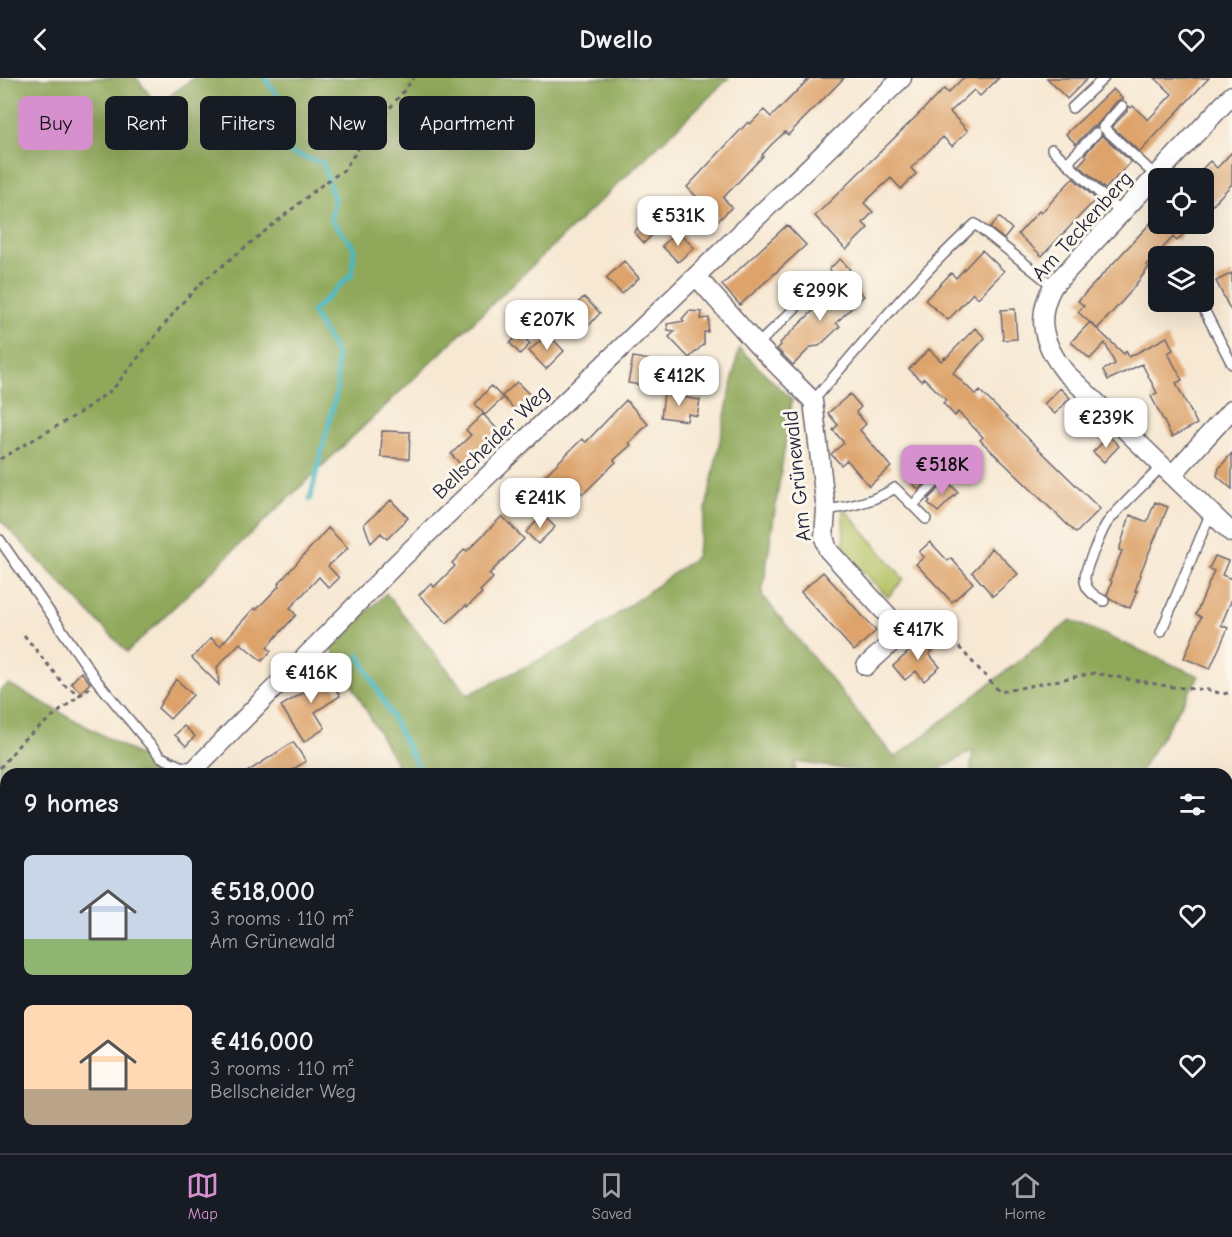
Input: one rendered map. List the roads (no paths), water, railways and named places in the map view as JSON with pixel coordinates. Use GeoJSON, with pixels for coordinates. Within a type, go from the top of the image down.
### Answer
{"type":"FeatureCollection","features":[{"type":"Feature","properties":{"kind":"street","name":"Bellscheider Weg"},"geometry":{"type":"LineString","coordinates":[[195,768],[397,563],[902,78]]}},
{"type":"Feature","properties":{"kind":"street","name":"Am Teckenberg"},"geometry":{"type":"LineString","coordinates":[[1164,168],[1232,95]]}},
{"type":"Feature","properties":{"kind":"street","name":"Am Teckenberg"},"geometry":{"type":"LineString","coordinates":[[1148,186],[1053,286],[1045,301],[1043,320],[1046,338],[1052,355],[1065,372],[1232,534]]}},
{"type":"Feature","properties":{"kind":"street","name":"Am Grünewald"},"geometry":{"type":"LineString","coordinates":[[696,276],[758,345],[813,400],[826,510],[824,537],[828,550],[907,628],[866,666]]}},
{"type":"Feature","properties":{"kind":"street"},"geometry":{"type":"LineString","coordinates":[[1167,470],[1232,409]]}},
{"type":"Feature","properties":{"kind":"lane"},"geometry":{"type":"LineString","coordinates":[[1072,108],[1104,78]]}},
{"type":"Feature","properties":{"kind":"lane"},"geometry":{"type":"LineString","coordinates":[[1122,106],[1103,127],[1148,169]]}},
{"type":"Feature","properties":{"kind":"lane"},"geometry":{"type":"LineString","coordinates":[[1067,162],[1096,133]]}},
{"type":"Feature","properties":{"kind":"lane"},"geometry":{"type":"LineString","coordinates":[[1052,149],[1122,214]]}},
{"type":"Feature","properties":{"kind":"lane"},"geometry":{"type":"LineString","coordinates":[[813,400],[939,257],[975,224],[1053,286]]}},
{"type":"Feature","properties":{"kind":"lane"},"geometry":{"type":"LineString","coordinates":[[758,345],[823,281]]}},
{"type":"Feature","properties":{"kind":"lane"},"geometry":{"type":"LineString","coordinates":[[1205,312],[1232,364]]}},
{"type":"Feature","properties":{"kind":"lane"},"geometry":{"type":"LineString","coordinates":[[1104,601],[1092,595],[1085,586],[1084,574],[1106,524],[1167,470]]}},
{"type":"Feature","properties":{"kind":"lane"},"geometry":{"type":"LineString","coordinates":[[913,505],[943,475]]}},
{"type":"Feature","properties":{"kind":"lane"},"geometry":{"type":"LineString","coordinates":[[826,510],[870,499],[895,488],[926,519]]}},
{"type":"Feature","properties":{"kind":"lane"},"geometry":{"type":"LineString","coordinates":[[1161,632],[1211,512]]}},
{"type":"Feature","properties":{"kind":"lane","name":"Bellscheider Weg"},"geometry":{"type":"LineString","coordinates":[[0,540],[97,681],[161,757],[185,768]]}},
{"type":"Feature","properties":{"kind":"waterway"},"geometry":{"type":"LineString","coordinates":[[265,78],[278,96],[290,153],[323,163],[334,199],[331,220],[354,247],[352,274],[312,312],[337,355],[337,390],[310,499]]}},
{"type":"Feature","properties":{"kind":"waterway"},"geometry":{"type":"LineString","coordinates":[[359,655],[419,768]]}}]}
